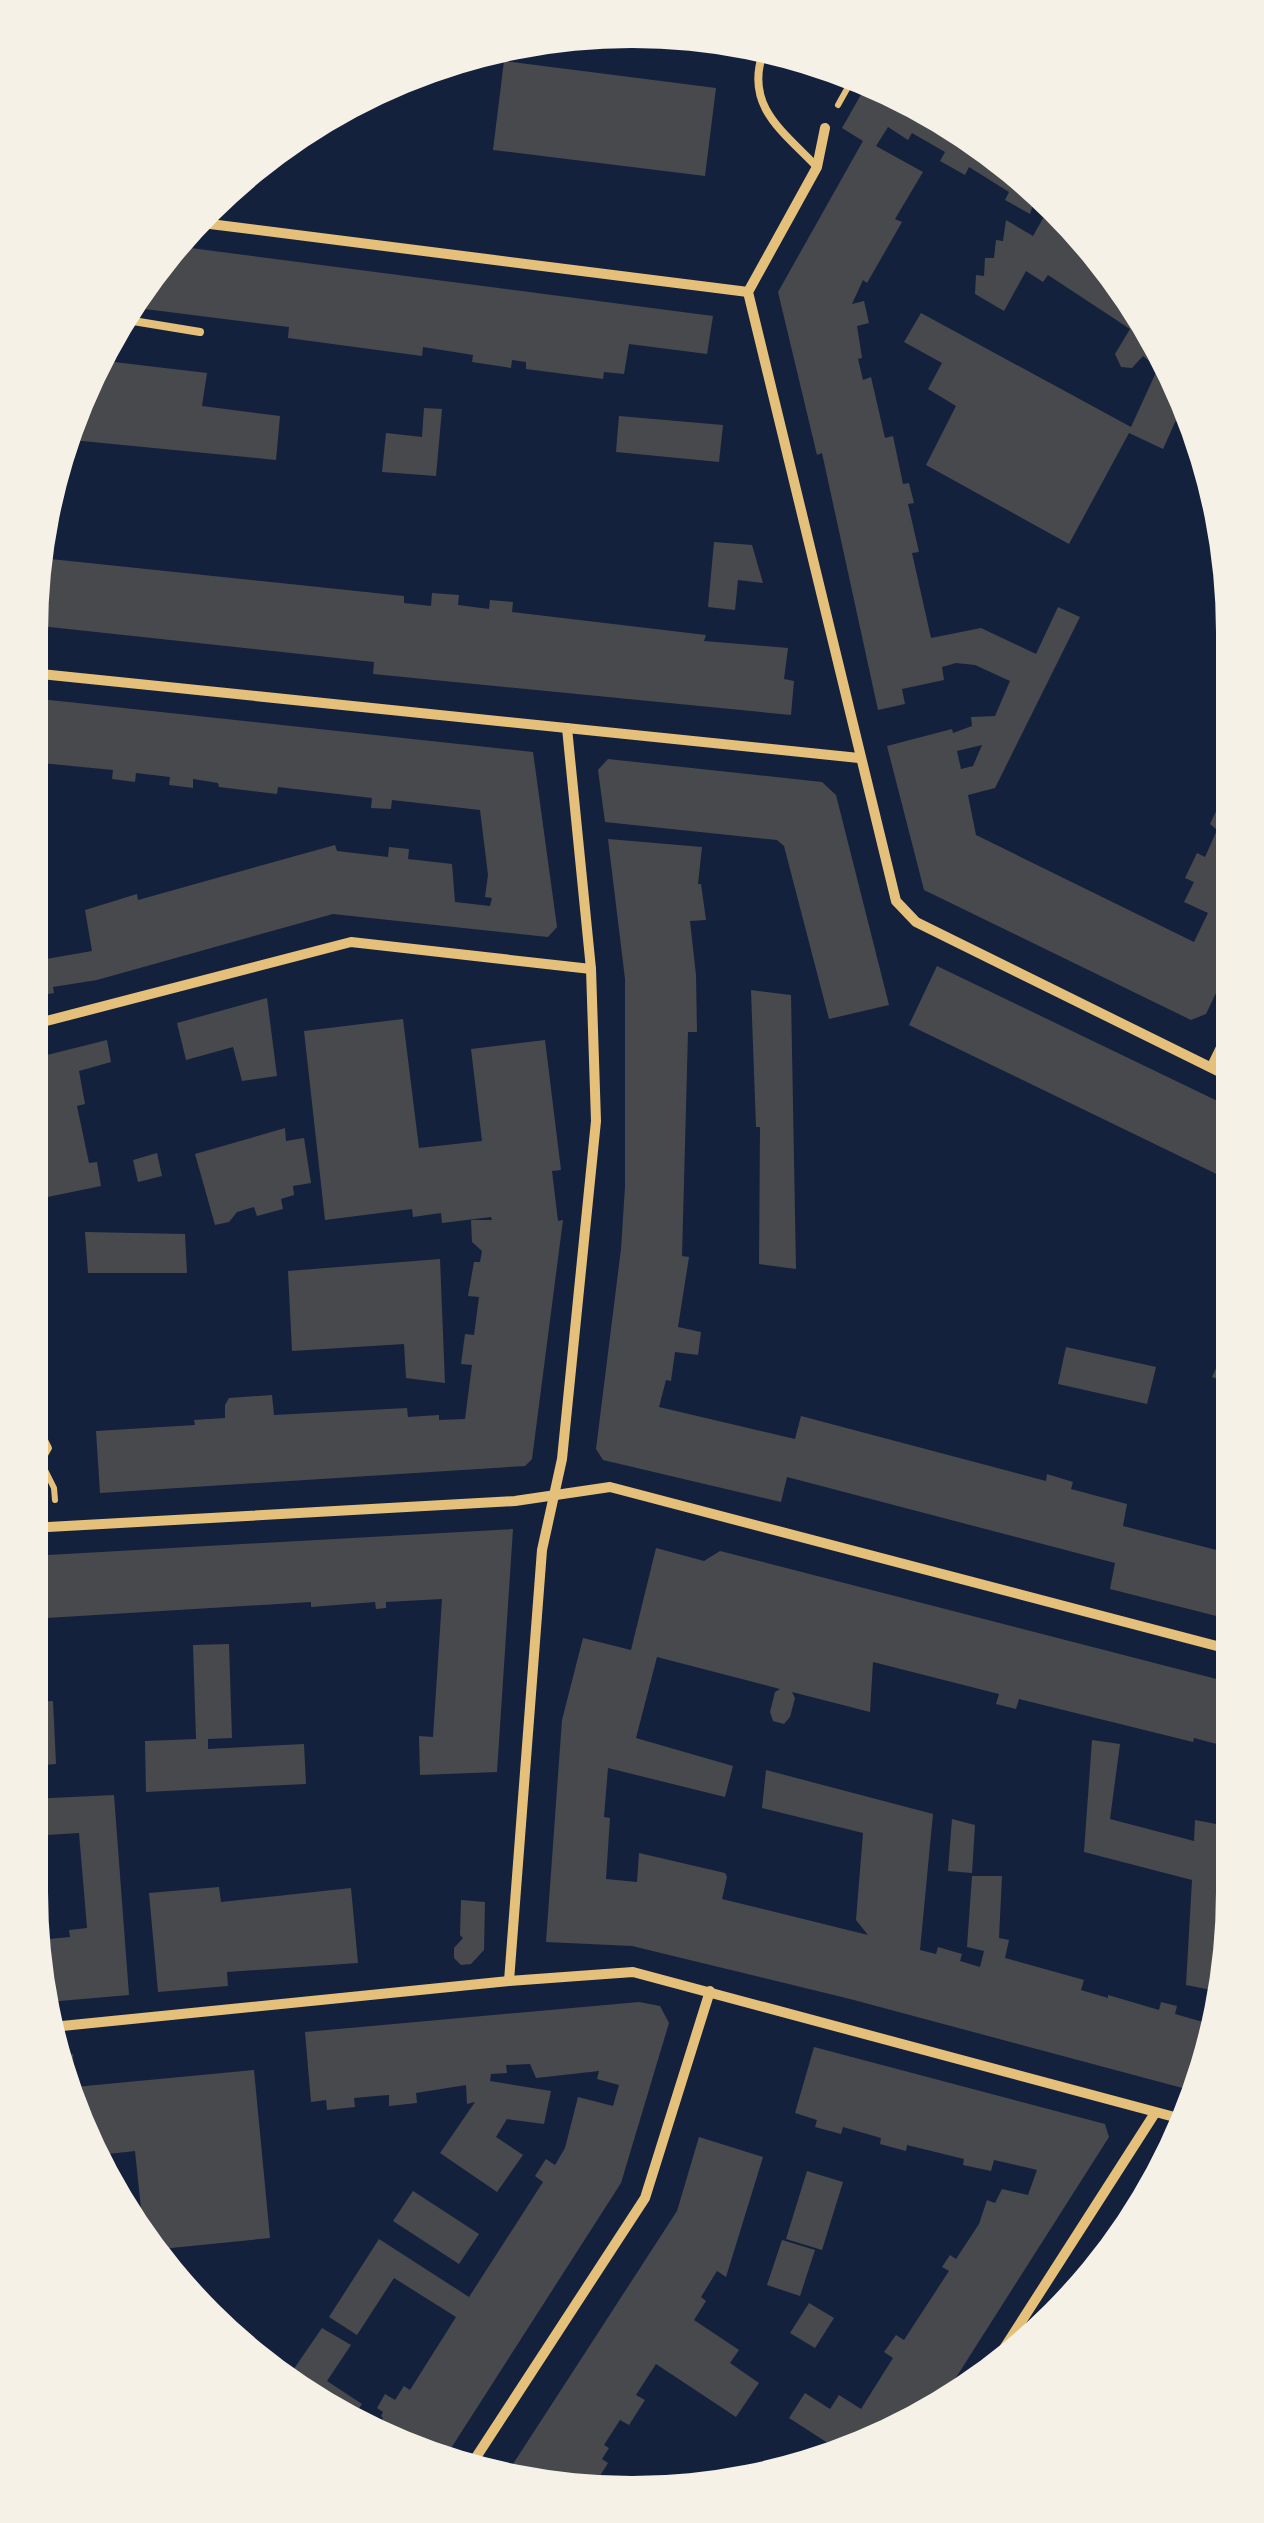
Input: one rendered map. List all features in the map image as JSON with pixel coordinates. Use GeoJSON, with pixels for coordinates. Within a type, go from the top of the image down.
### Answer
{"type":"FeatureCollection","features":[{"type":"Feature","properties":{"kind":"street"},"geometry":{"type":"LineString","coordinates":[[825,128],[817,167],[748,292],[896,901],[916,922],[1216,1068]]}},
{"type":"Feature","properties":{"kind":"street"},"geometry":{"type":"LineString","coordinates":[[214,225],[748,292]]}},
{"type":"Feature","properties":{"kind":"street"},"geometry":{"type":"LineString","coordinates":[[48,676],[859,758]]}},
{"type":"Feature","properties":{"kind":"street"},"geometry":{"type":"LineString","coordinates":[[509,1981],[542,1550],[562,1459],[596,1121],[591,969],[567,728]]}},
{"type":"Feature","properties":{"kind":"street"},"geometry":{"type":"LineString","coordinates":[[48,1021],[350,942],[591,969]]}},
{"type":"Feature","properties":{"kind":"street"},"geometry":{"type":"LineString","coordinates":[[1212,1066],[1216,1058]]}},
{"type":"Feature","properties":{"kind":"street"},"geometry":{"type":"LineString","coordinates":[[48,1527],[514,1501],[610,1488],[1216,1646]]}},
{"type":"Feature","properties":{"kind":"street"},"geometry":{"type":"LineString","coordinates":[[63,2025],[633,1972],[1171,2117]]}},
{"type":"Feature","properties":{"kind":"street"},"geometry":{"type":"LineString","coordinates":[[478,2455],[645,2198],[710,1991]]}},
{"type":"Feature","properties":{"kind":"street"},"geometry":{"type":"LineString","coordinates":[[1014,2332],[1155,2113]]}},
{"type":"Feature","properties":{"kind":"lane"},"geometry":{"type":"LineString","coordinates":[[760,62],[756,76],[763,110],[817,167]]}},
{"type":"Feature","properties":{"kind":"lane"},"geometry":{"type":"LineString","coordinates":[[137,322],[200,332]]}},
{"type":"Feature","properties":{"kind":"path"},"geometry":{"type":"LineString","coordinates":[[48,1475],[54,1488],[57,1526]]}},
{"type":"Feature","properties":{"kind":"building"},"geometry":{"type":"Polygon","coordinates":[[[504,62],[716,88],[705,176],[493,150],[504,62]]]}},
{"type":"Feature","properties":{"kind":"building"},"geometry":{"type":"Polygon","coordinates":[[[861,94],[957,146],[1032,207],[1030,214],[1005,200],[1009,192],[969,167],[965,175],[940,161],[945,152],[912,133],[908,140],[888,127],[876,146],[923,172],[895,219],[902,222],[867,283],[863,280],[852,304],[864,301],[869,323],[857,326],[863,380],[871,377],[885,438],[893,436],[903,484],[909,483],[914,503],[908,504],[919,552],[912,553],[931,638],[981,628],[1036,654],[1058,607],[1080,617],[995,788],[968,795],[976,835],[1194,942],[1208,913],[1184,902],[1194,882],[1185,878],[1197,853],[1205,857],[1216,832],[1216,993],[1206,1014],[1191,1020],[924,890],[887,746],[952,729],[953,733],[972,726],[971,717],[995,716],[1010,681],[975,665],[956,663],[942,667],[944,680],[902,689],[905,704],[878,710],[822,453],[817,455],[778,292],[863,141],[842,128],[861,94]],[[982,745],[957,751],[961,769],[973,766],[982,745]]]}},
{"type":"Feature","properties":{"kind":"building"},"geometry":{"type":"Polygon","coordinates":[[[1043,218],[1096,276],[1118,307],[1150,361],[1143,356],[1132,368],[1121,367],[1115,354],[1130,329],[1048,275],[1043,282],[1026,271],[1004,311],[975,294],[976,275],[984,276],[985,258],[994,258],[996,240],[1003,241],[1006,220],[1033,236],[1043,218]]]}},
{"type":"Feature","properties":{"kind":"building"},"geometry":{"type":"Polygon","coordinates":[[[192,248],[713,316],[707,354],[629,344],[624,374],[604,372],[603,379],[526,369],[526,362],[512,360],[511,368],[472,362],[473,355],[423,347],[422,356],[288,338],[289,327],[145,309],[192,248]]]}},
{"type":"Feature","properties":{"kind":"building"},"geometry":{"type":"Polygon","coordinates":[[[921,313],[1131,427],[1156,373],[1176,420],[1163,449],[1129,433],[1069,544],[926,465],[956,406],[928,389],[942,363],[904,342],[921,313]]]}},
{"type":"Feature","properties":{"kind":"building"},"geometry":{"type":"Polygon","coordinates":[[[114,362],[207,373],[202,406],[280,416],[276,460],[80,441],[114,362]]]}},
{"type":"Feature","properties":{"kind":"building"},"geometry":{"type":"Polygon","coordinates":[[[424,408],[442,409],[436,476],[382,472],[386,433],[422,437],[424,408]]]}},
{"type":"Feature","properties":{"kind":"building"},"geometry":{"type":"Polygon","coordinates":[[[619,416],[723,425],[719,462],[616,452],[619,416]]]}},
{"type":"Feature","properties":{"kind":"building"},"geometry":{"type":"Polygon","coordinates":[[[714,542],[752,545],[763,583],[738,580],[735,610],[708,607],[714,542]]]}},
{"type":"Feature","properties":{"kind":"building"},"geometry":{"type":"Polygon","coordinates":[[[53,559],[404,596],[404,603],[431,606],[432,593],[459,595],[458,605],[489,609],[490,600],[513,602],[512,612],[706,635],[704,641],[788,648],[784,679],[794,681],[791,715],[373,674],[374,662],[48,627],[53,559]]]}},
{"type":"Feature","properties":{"kind":"building"},"geometry":{"type":"Polygon","coordinates":[[[48,700],[533,752],[557,927],[548,937],[333,914],[97,980],[53,987],[54,993],[48,994],[48,959],[92,951],[85,910],[137,894],[138,900],[335,845],[337,851],[388,857],[389,847],[409,849],[408,859],[452,864],[455,902],[490,906],[492,898],[485,897],[488,875],[480,810],[392,800],[391,809],[371,808],[372,798],[278,787],[277,794],[219,787],[218,783],[193,779],[193,788],[169,785],[170,777],[136,773],[135,782],[112,779],[113,770],[48,764],[48,700]]]}},
{"type":"Feature","properties":{"kind":"building"},"geometry":{"type":"Polygon","coordinates":[[[608,759],[822,782],[836,795],[889,1005],[829,1019],[784,846],[777,840],[605,822],[598,770],[608,759]]]}},
{"type":"Feature","properties":{"kind":"building"},"geometry":{"type":"Polygon","coordinates":[[[608,839],[702,847],[698,884],[706,920],[690,921],[697,1032],[688,1032],[682,1256],[689,1257],[678,1327],[701,1332],[698,1355],[675,1352],[671,1381],[666,1380],[659,1407],[795,1439],[801,1416],[1046,1481],[1047,1474],[1073,1482],[1071,1489],[1127,1504],[1123,1526],[1216,1550],[1216,1616],[1110,1589],[1115,1563],[787,1477],[781,1502],[603,1460],[596,1449],[625,1187],[625,979],[608,839]]]}},
{"type":"Feature","properties":{"kind":"building"},"geometry":{"type":"Polygon","coordinates":[[[937,966],[1216,1100],[1216,1174],[909,1025],[937,966]]]}},
{"type":"Feature","properties":{"kind":"building"},"geometry":{"type":"Polygon","coordinates":[[[751,990],[791,995],[796,1269],[759,1264],[760,1127],[756,1127],[751,990]]]}},
{"type":"Feature","properties":{"kind":"building"},"geometry":{"type":"Polygon","coordinates":[[[267,998],[277,1076],[242,1081],[233,1047],[186,1060],[177,1023],[267,998]]]}},
{"type":"Feature","properties":{"kind":"building"},"geometry":{"type":"Polygon","coordinates":[[[403,1019],[419,1148],[482,1141],[471,1049],[545,1040],[561,1170],[552,1171],[558,1221],[563,1220],[532,1459],[525,1466],[100,1493],[96,1431],[195,1425],[194,1420],[225,1418],[229,1398],[272,1395],[274,1415],[407,1408],[408,1417],[439,1415],[439,1420],[465,1419],[472,1365],[461,1364],[465,1334],[474,1335],[479,1297],[468,1296],[474,1262],[480,1262],[482,1251],[472,1242],[471,1220],[492,1220],[491,1217],[442,1223],[441,1213],[413,1217],[412,1209],[325,1220],[304,1031],[403,1019]]]}},
{"type":"Feature","properties":{"kind":"building"},"geometry":{"type":"Polygon","coordinates":[[[107,1040],[111,1062],[79,1071],[85,1104],[77,1106],[89,1163],[97,1162],[101,1186],[48,1197],[48,1055],[107,1040]]]}},
{"type":"Feature","properties":{"kind":"building"},"geometry":{"type":"Polygon","coordinates":[[[285,1128],[286,1141],[304,1138],[311,1183],[293,1186],[294,1195],[281,1199],[283,1209],[257,1216],[254,1207],[237,1212],[229,1222],[215,1225],[195,1154],[285,1128]]]}},
{"type":"Feature","properties":{"kind":"building"},"geometry":{"type":"Polygon","coordinates":[[[157,1153],[162,1176],[138,1182],[133,1160],[157,1153]]]}},
{"type":"Feature","properties":{"kind":"building"},"geometry":{"type":"Polygon","coordinates":[[[85,1232],[185,1234],[187,1273],[88,1273],[85,1232]]]}},
{"type":"Feature","properties":{"kind":"building"},"geometry":{"type":"Polygon","coordinates":[[[440,1259],[445,1383],[406,1378],[404,1344],[292,1351],[288,1271],[440,1259]]]}},
{"type":"Feature","properties":{"kind":"building"},"geometry":{"type":"Polygon","coordinates":[[[1066,1347],[1156,1367],[1147,1404],[1058,1384],[1066,1347]]]}},
{"type":"Feature","properties":{"kind":"building"},"geometry":{"type":"Polygon","coordinates":[[[513,1529],[497,1772],[420,1775],[419,1736],[433,1737],[442,1599],[386,1602],[386,1608],[376,1609],[375,1602],[311,1607],[311,1602],[48,1618],[48,1555],[513,1529]]]}},
{"type":"Feature","properties":{"kind":"building"},"geometry":{"type":"Polygon","coordinates":[[[656,1548],[704,1561],[720,1551],[1216,1679],[1216,1744],[1194,1738],[1193,1742],[1019,1699],[1016,1709],[996,1704],[999,1694],[873,1662],[870,1712],[792,1692],[795,1698],[784,1724],[773,1721],[770,1712],[775,1692],[780,1689],[657,1657],[636,1738],[733,1766],[725,1797],[608,1768],[604,1817],[610,1818],[606,1879],[637,1882],[639,1853],[725,1873],[722,1899],[868,1935],[856,1920],[863,1833],[762,1808],[766,1770],[933,1814],[920,1950],[936,1954],[938,1947],[962,1954],[960,1961],[980,1967],[984,1951],[967,1947],[972,1876],[1002,1876],[999,1938],[1009,1940],[1005,1958],[1084,1980],[1081,1990],[1108,1998],[1159,2010],[1161,2002],[1177,2006],[1175,2014],[1201,2022],[1182,2088],[850,1999],[632,1946],[546,1942],[562,1720],[583,1638],[631,1650],[656,1548]]]}},
{"type":"Feature","properties":{"kind":"building"},"geometry":{"type":"Polygon","coordinates":[[[229,1644],[232,1738],[208,1739],[208,1749],[304,1744],[306,1784],[146,1792],[145,1741],[196,1739],[193,1645],[229,1644]]]}},
{"type":"Feature","properties":{"kind":"building"},"geometry":{"type":"Polygon","coordinates":[[[48,1701],[53,1701],[56,1764],[48,1765],[48,1701]]]}},
{"type":"Feature","properties":{"kind":"building"},"geometry":{"type":"Polygon","coordinates":[[[1092,1740],[1120,1744],[1110,1819],[1194,1841],[1195,1820],[1216,1824],[1215,1929],[1208,1989],[1186,1985],[1192,1880],[1084,1852],[1092,1740]]]}},
{"type":"Feature","properties":{"kind":"building"},"geometry":{"type":"Polygon","coordinates":[[[114,1795],[129,1995],[58,2001],[50,1939],[70,1937],[69,1930],[87,1928],[79,1833],[48,1835],[48,1798],[114,1795]]]}},
{"type":"Feature","properties":{"kind":"building"},"geometry":{"type":"Polygon","coordinates":[[[952,1819],[975,1825],[972,1873],[948,1871],[952,1819]]]}},
{"type":"Feature","properties":{"kind":"building"},"geometry":{"type":"Polygon","coordinates":[[[219,1887],[221,1902],[351,1888],[358,1963],[227,1972],[228,1986],[158,1992],[149,1893],[219,1887]]]}},
{"type":"Feature","properties":{"kind":"building"},"geometry":{"type":"Polygon","coordinates":[[[461,1900],[485,1902],[484,1950],[471,1964],[461,1965],[454,1958],[454,1948],[463,1938],[461,1900]]]}},
{"type":"Feature","properties":{"kind":"building"},"geometry":{"type":"Polygon","coordinates":[[[639,2002],[660,2006],[669,2023],[621,2183],[452,2447],[382,2419],[383,2412],[377,2408],[385,2394],[395,2400],[404,2386],[410,2390],[456,2317],[394,2278],[357,2335],[329,2317],[379,2239],[469,2297],[543,2182],[535,2176],[546,2159],[555,2165],[565,2148],[578,2097],[613,2106],[619,2085],[597,2079],[599,2071],[536,2078],[530,2064],[506,2065],[507,2073],[491,2074],[490,2081],[551,2091],[544,2124],[507,2119],[496,2137],[523,2155],[497,2192],[440,2153],[475,2102],[467,2104],[466,2085],[416,2093],[417,2103],[389,2106],[389,2095],[376,2096],[354,2098],[355,2107],[327,2110],[326,2100],[311,2102],[305,2032],[639,2002]]]}},
{"type":"Feature","properties":{"kind":"building"},"geometry":{"type":"Polygon","coordinates":[[[814,2047],[1105,2124],[1109,2137],[956,2378],[891,2415],[826,2442],[789,2418],[805,2393],[830,2409],[839,2395],[861,2409],[893,2358],[884,2352],[896,2335],[904,2340],[949,2271],[942,2267],[950,2255],[956,2259],[979,2224],[987,2200],[995,2203],[1002,2189],[1028,2195],[1037,2170],[994,2160],[991,2171],[963,2165],[964,2159],[907,2145],[906,2151],[880,2144],[881,2138],[843,2127],[841,2134],[815,2127],[817,2120],[795,2113],[814,2047]]]}},
{"type":"Feature","properties":{"kind":"building"},"geometry":{"type":"Polygon","coordinates":[[[254,2070],[270,2238],[169,2248],[141,2208],[135,2151],[110,2154],[82,2086],[254,2070]]]}},
{"type":"Feature","properties":{"kind":"building"},"geometry":{"type":"Polygon","coordinates":[[[699,2137],[763,2157],[726,2277],[717,2271],[701,2297],[706,2301],[694,2320],[739,2350],[730,2363],[759,2383],[736,2417],[656,2364],[636,2395],[645,2400],[629,2425],[620,2420],[604,2445],[609,2448],[602,2459],[608,2463],[601,2474],[514,2463],[677,2211],[699,2137]]]}},
{"type":"Feature","properties":{"kind":"building"},"geometry":{"type":"Polygon","coordinates":[[[807,2171],[843,2182],[822,2250],[786,2239],[807,2171]]]}},
{"type":"Feature","properties":{"kind":"building"},"geometry":{"type":"Polygon","coordinates":[[[413,2191],[479,2234],[459,2264],[393,2221],[413,2191]]]}},
{"type":"Feature","properties":{"kind":"building"},"geometry":{"type":"Polygon","coordinates":[[[782,2240],[815,2250],[800,2296],[767,2285],[782,2240]]]}},
{"type":"Feature","properties":{"kind":"building"},"geometry":{"type":"Polygon","coordinates":[[[809,2303],[834,2318],[815,2348],[790,2333],[809,2303]]]}},
{"type":"Feature","properties":{"kind":"building"},"geometry":{"type":"Polygon","coordinates":[[[322,2328],[351,2345],[327,2381],[362,2404],[360,2408],[294,2368],[322,2328]]]}}]}
